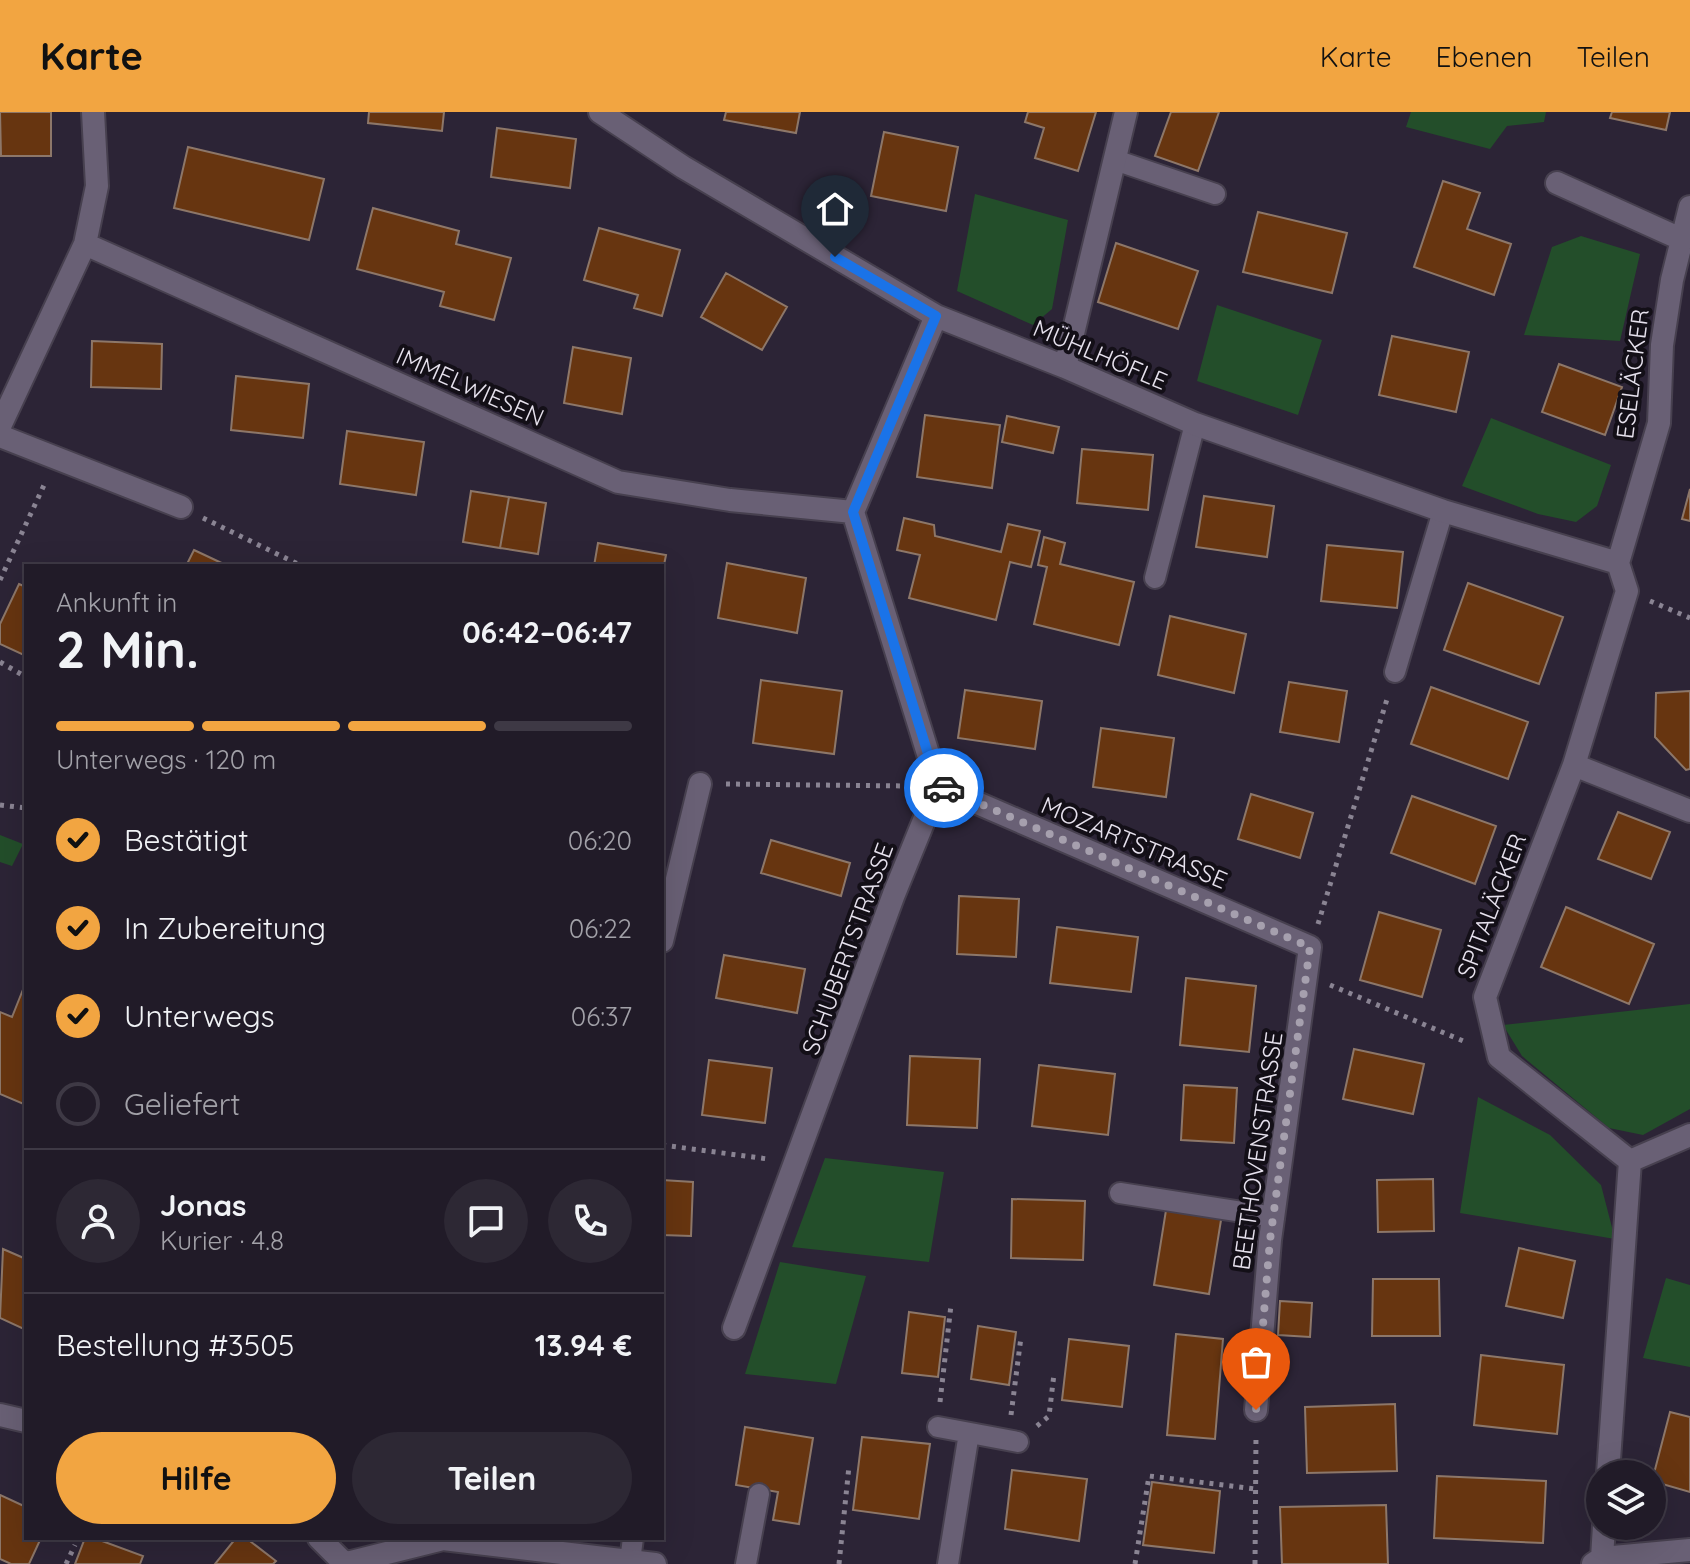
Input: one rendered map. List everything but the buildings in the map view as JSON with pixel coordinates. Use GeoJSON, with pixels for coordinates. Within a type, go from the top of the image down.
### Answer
{"type":"FeatureCollection","features":[{"type":"Feature","properties":{"kind":"street"},"geometry":{"type":"LineString","coordinates":[[0,426],[85,244],[97,186],[93,112]]}},
{"type":"Feature","properties":{"kind":"street","name":"MÜHLHÖFLE"},"geometry":{"type":"LineString","coordinates":[[600,112],[683,167],[936,316],[1065,367],[1195,424],[1443,511],[1618,563]]}},
{"type":"Feature","properties":{"kind":"street"},"geometry":{"type":"LineString","coordinates":[[1065,367],[1126,112]]}},
{"type":"Feature","properties":{"kind":"street"},"geometry":{"type":"LineString","coordinates":[[1557,183],[1683,240]]}},
{"type":"Feature","properties":{"kind":"street","name":"ESELÄCKER"},"geometry":{"type":"LineString","coordinates":[[1618,563],[1659,423],[1662,345],[1681,283],[1683,240],[1690,207]]}},
{"type":"Feature","properties":{"kind":"street","name":"IMMELWIESEN"},"geometry":{"type":"LineString","coordinates":[[85,244],[618,482],[730,500],[853,512]]}},
{"type":"Feature","properties":{"kind":"street"},"geometry":{"type":"LineString","coordinates":[[936,316],[853,512],[938,786]]}},
{"type":"Feature","properties":{"kind":"street"},"geometry":{"type":"LineString","coordinates":[[0,436],[181,507]]}},
{"type":"Feature","properties":{"kind":"street"},"geometry":{"type":"LineString","coordinates":[[1618,563],[1627,591]]}},
{"type":"Feature","properties":{"kind":"street","name":"SPITALÄCKER"},"geometry":{"type":"LineString","coordinates":[[1499,1057],[1485,997],[1574,765],[1627,591]]}},
{"type":"Feature","properties":{"kind":"street"},"geometry":{"type":"LineString","coordinates":[[1574,765],[1690,811]]}},
{"type":"Feature","properties":{"kind":"street"},"geometry":{"type":"LineString","coordinates":[[664,933],[700,784]]}},
{"type":"Feature","properties":{"kind":"street","name":"MOZARTSTRASSE"},"geometry":{"type":"LineString","coordinates":[[938,786],[1310,947]]}},
{"type":"Feature","properties":{"kind":"street","name":"SCHUBERTSTRASSE"},"geometry":{"type":"LineString","coordinates":[[734,1328],[894,894],[938,786]]}},
{"type":"Feature","properties":{"kind":"street","name":"BEETHOVENSTRASSE"},"geometry":{"type":"LineString","coordinates":[[1256,1410],[1274,1217],[1310,947]]}},
{"type":"Feature","properties":{"kind":"street"},"geometry":{"type":"LineString","coordinates":[[1499,1057],[1630,1161]]}},
{"type":"Feature","properties":{"kind":"street"},"geometry":{"type":"LineString","coordinates":[[1630,1161],[1690,1135]]}},
{"type":"Feature","properties":{"kind":"street"},"geometry":{"type":"LineString","coordinates":[[1609,1460],[1630,1161]]}},
{"type":"Feature","properties":{"kind":"street"},"geometry":{"type":"LineString","coordinates":[[0,1415],[24,1421]]}},
{"type":"Feature","properties":{"kind":"street"},"geometry":{"type":"LineString","coordinates":[[321,1540],[343,1563],[435,1540]]}},
{"type":"Feature","properties":{"kind":"street"},"geometry":{"type":"LineString","coordinates":[[459,1540],[655,1564]]}},
{"type":"Feature","properties":{"kind":"street"},"geometry":{"type":"LineString","coordinates":[[1602,1540],[1598,1561],[1690,1550]]}},
{"type":"Feature","properties":{"kind":"lane"},"geometry":{"type":"LineString","coordinates":[[1115,160],[1215,194]]}},
{"type":"Feature","properties":{"kind":"lane"},"geometry":{"type":"LineString","coordinates":[[1155,578],[1195,424]]}},
{"type":"Feature","properties":{"kind":"lane"},"geometry":{"type":"LineString","coordinates":[[1395,672],[1443,511]]}},
{"type":"Feature","properties":{"kind":"lane"},"geometry":{"type":"LineString","coordinates":[[1120,1193],[1274,1217]]}},
{"type":"Feature","properties":{"kind":"lane"},"geometry":{"type":"LineString","coordinates":[[938,1427],[1013,1441]]}},
{"type":"Feature","properties":{"kind":"lane"},"geometry":{"type":"LineString","coordinates":[[948,1564],[969,1433]]}},
{"type":"Feature","properties":{"kind":"lane"},"geometry":{"type":"LineString","coordinates":[[746,1564],[759,1494]]}},
{"type":"Feature","properties":{"kind":"lane"},"geometry":{"type":"LineString","coordinates":[[630,1561],[633,1540]]}},
{"type":"Feature","properties":{"kind":"path"},"geometry":{"type":"LineString","coordinates":[[0,580],[55,460]]}},
{"type":"Feature","properties":{"kind":"path"},"geometry":{"type":"LineString","coordinates":[[181,507],[298,564]]}},
{"type":"Feature","properties":{"kind":"path"},"geometry":{"type":"LineString","coordinates":[[1627,591],[1690,618]]}},
{"type":"Feature","properties":{"kind":"path"},"geometry":{"type":"LineString","coordinates":[[0,662],[24,676]]}},
{"type":"Feature","properties":{"kind":"path"},"geometry":{"type":"LineString","coordinates":[[1310,947],[1395,672]]}},
{"type":"Feature","properties":{"kind":"path"},"geometry":{"type":"LineString","coordinates":[[700,784],[938,786]]}},
{"type":"Feature","properties":{"kind":"path"},"geometry":{"type":"LineString","coordinates":[[0,805],[24,808]]}},
{"type":"Feature","properties":{"kind":"path"},"geometry":{"type":"LineString","coordinates":[[1307,975],[1499,1057]]}},
{"type":"Feature","properties":{"kind":"path"},"geometry":{"type":"LineString","coordinates":[[664,1145],[797,1163]]}},
{"type":"Feature","properties":{"kind":"path"},"geometry":{"type":"LineString","coordinates":[[938,1427],[951,1305]]}},
{"type":"Feature","properties":{"kind":"path"},"geometry":{"type":"LineString","coordinates":[[1013,1441],[1021,1337]]}},
{"type":"Feature","properties":{"kind":"path"},"geometry":{"type":"LineString","coordinates":[[1013,1441],[1049,1416],[1054,1374]]}},
{"type":"Feature","properties":{"kind":"path"},"geometry":{"type":"LineString","coordinates":[[1255,1564],[1256,1410]]}},
{"type":"Feature","properties":{"kind":"path"},"geometry":{"type":"LineString","coordinates":[[839,1564],[849,1466]]}},
{"type":"Feature","properties":{"kind":"path"},"geometry":{"type":"LineString","coordinates":[[1135,1564],[1149,1476],[1256,1489]]}},
{"type":"Feature","properties":{"kind":"path"},"geometry":{"type":"LineString","coordinates":[[66,1564],[75,1545]]}},
{"type":"Feature","properties":{"kind":"green space"},"geometry":{"type":"Polygon","coordinates":[[[1411,112],[1546,112],[1544,122],[1507,126],[1490,149],[1406,127],[1411,112]]]}},
{"type":"Feature","properties":{"kind":"green space"},"geometry":{"type":"Polygon","coordinates":[[[975,194],[1068,220],[1052,309],[1033,325],[957,291],[975,194]]]}},
{"type":"Feature","properties":{"kind":"green space"},"geometry":{"type":"Polygon","coordinates":[[[1581,236],[1640,254],[1620,341],[1524,335],[1552,247],[1581,236]]]}},
{"type":"Feature","properties":{"kind":"green space"},"geometry":{"type":"Polygon","coordinates":[[[1217,305],[1322,340],[1298,415],[1197,381],[1217,305]]]}},
{"type":"Feature","properties":{"kind":"green space"},"geometry":{"type":"Polygon","coordinates":[[[1491,418],[1611,465],[1597,506],[1576,522],[1538,514],[1462,486],[1491,418]]]}},
{"type":"Feature","properties":{"kind":"green space"},"geometry":{"type":"Polygon","coordinates":[[[0,835],[23,844],[12,866],[0,862],[0,835]]]}},
{"type":"Feature","properties":{"kind":"green space"},"geometry":{"type":"Polygon","coordinates":[[[1690,1004],[1690,1109],[1643,1135],[1609,1128],[1522,1056],[1503,1025],[1690,1004]]]}},
{"type":"Feature","properties":{"kind":"green space"},"geometry":{"type":"Polygon","coordinates":[[[1478,1097],[1550,1135],[1601,1185],[1615,1239],[1460,1213],[1478,1097]]]}},
{"type":"Feature","properties":{"kind":"green space"},"geometry":{"type":"Polygon","coordinates":[[[825,1158],[944,1172],[929,1262],[792,1247],[825,1158]]]}},
{"type":"Feature","properties":{"kind":"green space"},"geometry":{"type":"Polygon","coordinates":[[[780,1262],[866,1276],[836,1384],[745,1374],[780,1262]]]}},
{"type":"Feature","properties":{"kind":"green space"},"geometry":{"type":"Polygon","coordinates":[[[1666,1278],[1690,1285],[1690,1367],[1643,1358],[1666,1278]]]}},
{"type":"Feature","properties":{"kind":"way so far"},"geometry":{"type":"LineString","coordinates":[[944,788],[1310,947],[1270,1240],[1256,1410]]}},
{"type":"Feature","properties":{"kind":"route"},"geometry":{"type":"LineString","coordinates":[[835,257],[936,316],[853,512],[938,786],[944,788]]}}]}
